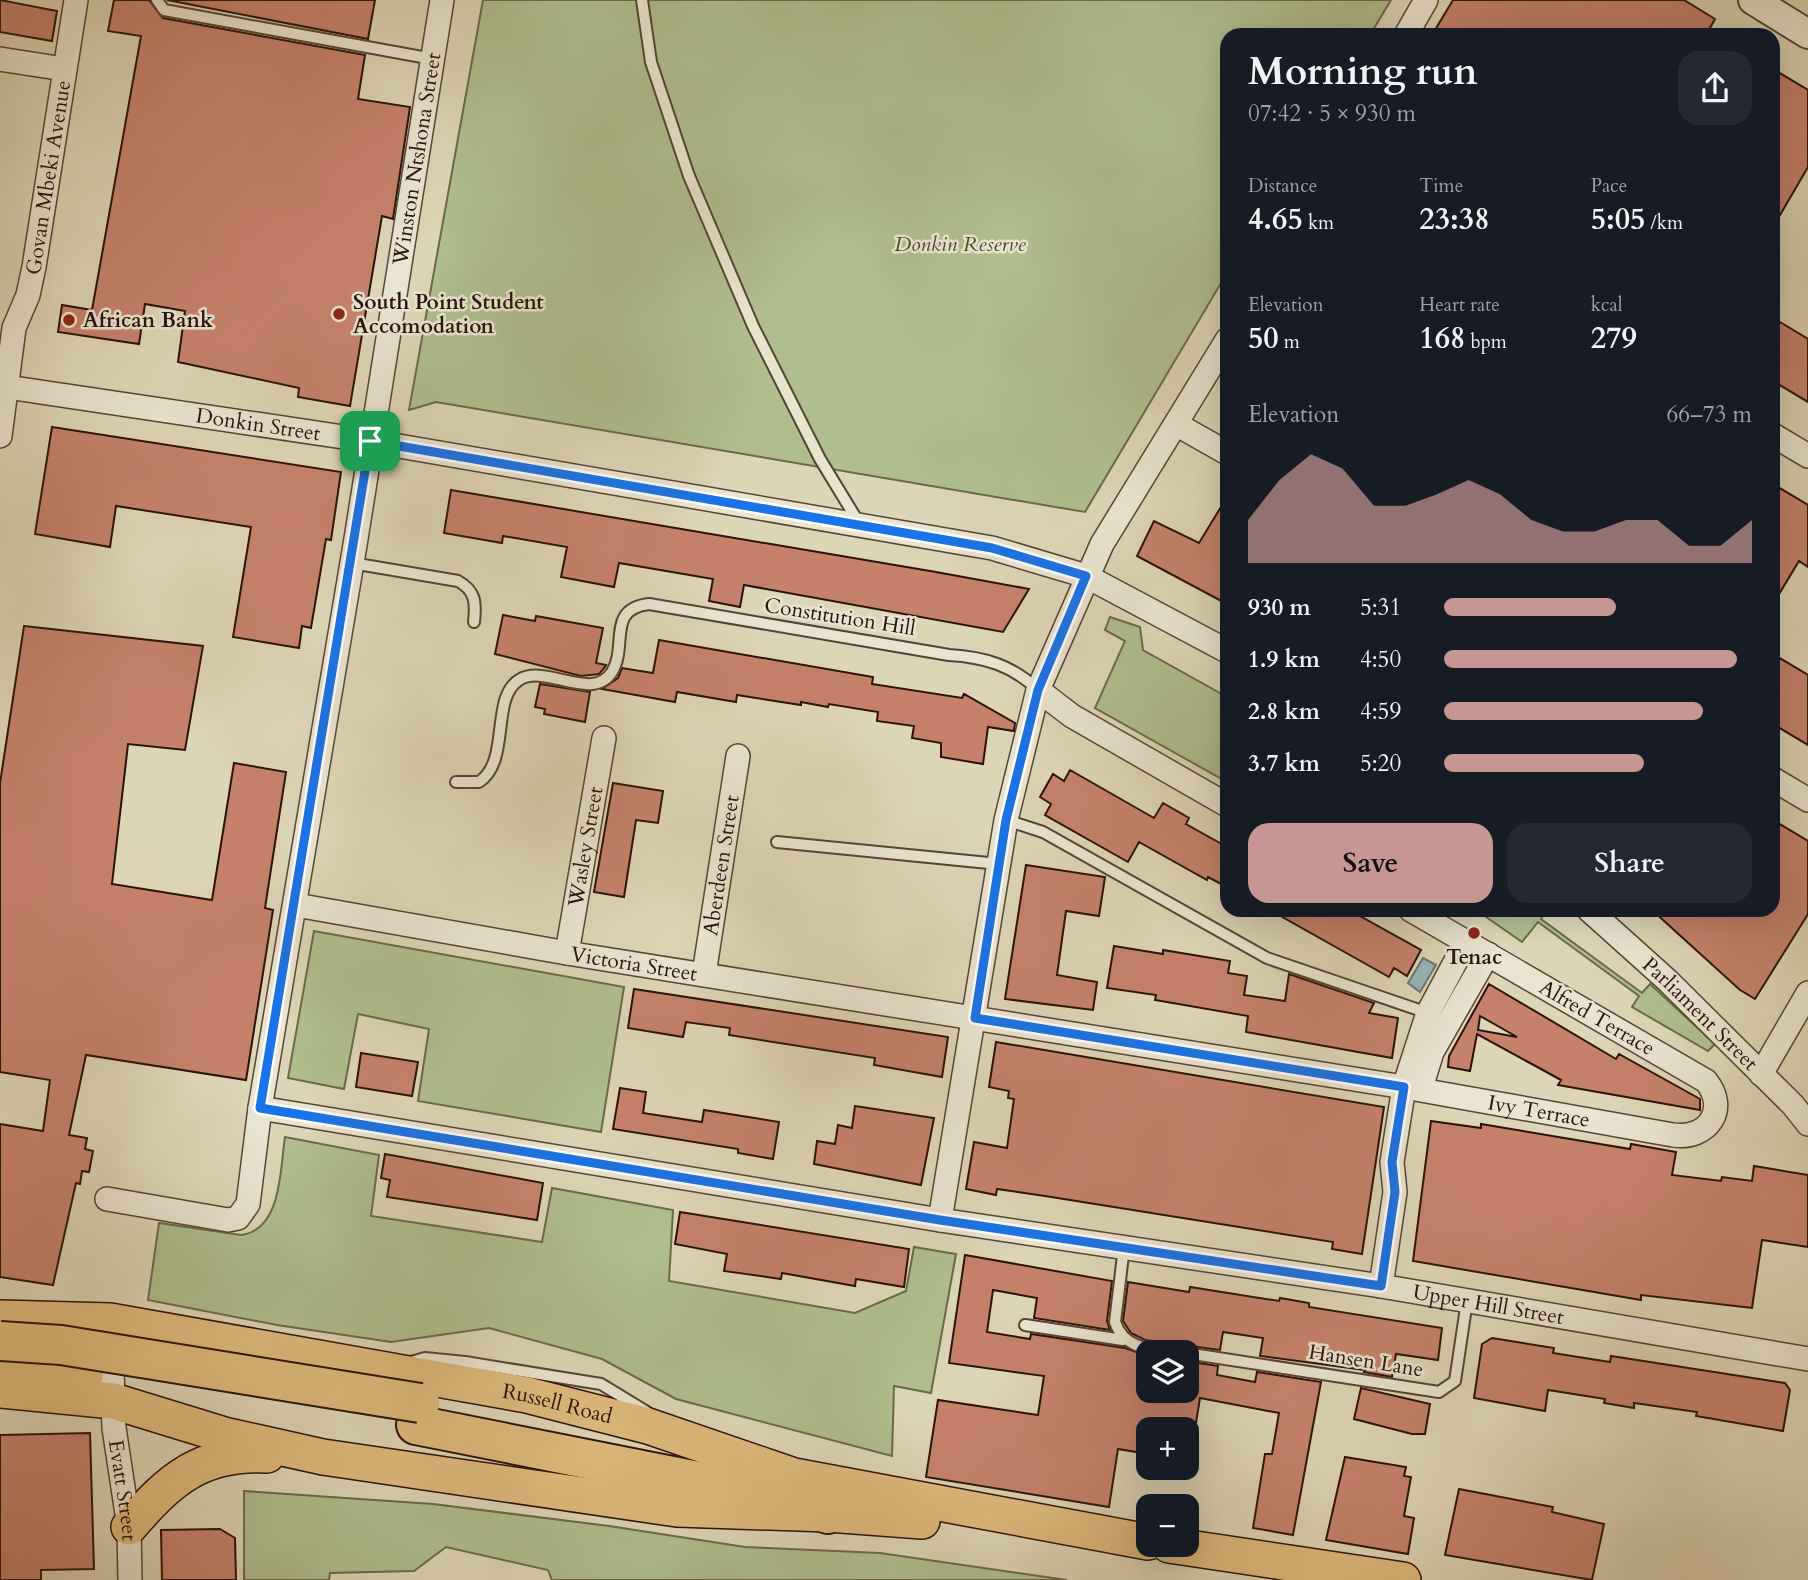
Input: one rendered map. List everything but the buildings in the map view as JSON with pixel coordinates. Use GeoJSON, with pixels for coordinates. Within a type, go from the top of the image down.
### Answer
{"type":"FeatureCollection","features":[{"type":"Feature","properties":{"kind":"highway"},"geometry":{"type":"LineString","coordinates":[[0,1341],[61,1345],[418,1414],[794,1476]]}},
{"type":"Feature","properties":{"kind":"highway"},"geometry":{"type":"LineString","coordinates":[[0,1362],[418,1414],[763,1494],[828,1514]]}},
{"type":"Feature","properties":{"kind":"highway"},"geometry":{"type":"LineString","coordinates":[[0,1379],[84,1373]]}},
{"type":"Feature","properties":{"kind":"main road","name":"Russell Road"},"geometry":{"type":"LineString","coordinates":[[0,1318],[110,1321],[527,1395],[648,1426],[794,1476],[1136,1540]]}},
{"type":"Feature","properties":{"kind":"main road","name":"Russell Road"},"geometry":{"type":"LineString","coordinates":[[0,1390],[113,1401],[224,1435],[323,1457],[677,1509],[828,1514],[1107,1536]]}},
{"type":"Feature","properties":{"kind":"main road"},"geometry":{"type":"LineString","coordinates":[[129,1527],[153,1498],[194,1466],[255,1454],[323,1457]]}},
{"type":"Feature","properties":{"kind":"main road"},"geometry":{"type":"LineString","coordinates":[[1199,1549],[1403,1580]]}},
{"type":"Feature","properties":{"kind":"street","name":"Govan Mbeki Avenue"},"geometry":{"type":"LineString","coordinates":[[0,436],[14,328],[28,295],[34,267],[76,0]]}},
{"type":"Feature","properties":{"kind":"street","name":"Winston Ntshona Street"},"geometry":{"type":"LineString","coordinates":[[107,1199],[211,1218],[238,1218],[248,1204],[260,1108],[296,905],[442,0]]}},
{"type":"Feature","properties":{"kind":"street"},"geometry":{"type":"LineString","coordinates":[[1410,28],[1426,0]]}},
{"type":"Feature","properties":{"kind":"street"},"geometry":{"type":"LineString","coordinates":[[1753,0],[1808,34]]}},
{"type":"Feature","properties":{"kind":"street"},"geometry":{"type":"LineString","coordinates":[[0,58],[64,69]]}},
{"type":"Feature","properties":{"kind":"street"},"geometry":{"type":"LineString","coordinates":[[940,1220],[1006,820],[1038,690],[1086,576],[1220,352]]}},
{"type":"Feature","properties":{"kind":"street","name":"Donkin Street"},"geometry":{"type":"LineString","coordinates":[[7,387],[370,441],[992,548],[1086,576]]}},
{"type":"Feature","properties":{"kind":"street"},"geometry":{"type":"LineString","coordinates":[[1176,424],[1220,449]]}},
{"type":"Feature","properties":{"kind":"street"},"geometry":{"type":"LineString","coordinates":[[1780,439],[1808,456]]}},
{"type":"Feature","properties":{"kind":"street"},"geometry":{"type":"LineString","coordinates":[[1086,576],[1220,647]]}},
{"type":"Feature","properties":{"kind":"street"},"geometry":{"type":"LineString","coordinates":[[1038,690],[1072,716],[1220,801]]}},
{"type":"Feature","properties":{"kind":"street","name":"Wasley Street"},"geometry":{"type":"LineString","coordinates":[[567,953],[604,738]]}},
{"type":"Feature","properties":{"kind":"street","name":"Aberdeen Street"},"geometry":{"type":"LineString","coordinates":[[704,974],[738,756]]}},
{"type":"Feature","properties":{"kind":"street"},"geometry":{"type":"LineString","coordinates":[[1780,783],[1808,800]]}},
{"type":"Feature","properties":{"kind":"street","name":"Victoria Street"},"geometry":{"type":"LineString","coordinates":[[296,905],[567,953],[1412,1088]]}},
{"type":"Feature","properties":{"kind":"street","name":"Alfred Terrace"},"geometry":{"type":"LineString","coordinates":[[1423,917],[1706,1081],[1715,1092],[1717,1105],[1714,1115],[1693,1135],[1673,1135]]}},
{"type":"Feature","properties":{"kind":"street","name":"Parliament Street"},"geometry":{"type":"LineString","coordinates":[[1597,917],[1668,981],[1800,1110],[1808,1124]]}},
{"type":"Feature","properties":{"kind":"street"},"geometry":{"type":"LineString","coordinates":[[1381,1286],[1395,1192],[1392,1162],[1428,1013],[1466,942]]}},
{"type":"Feature","properties":{"kind":"street"},"geometry":{"type":"LineString","coordinates":[[1412,1088],[1488,954]]}},
{"type":"Feature","properties":{"kind":"street"},"geometry":{"type":"LineString","coordinates":[[1761,1073],[1808,993]]}},
{"type":"Feature","properties":{"kind":"street","name":"Ivy Terrace"},"geometry":{"type":"LineString","coordinates":[[1412,1088],[1673,1135]]}},
{"type":"Feature","properties":{"kind":"street","name":"Upper Hill Street"},"geometry":{"type":"LineString","coordinates":[[260,1108],[940,1220],[1807,1352]]}},
{"type":"Feature","properties":{"kind":"street","name":"Evatt Street"},"geometry":{"type":"LineString","coordinates":[[110,1321],[113,1401],[129,1527],[130,1580]]}},
{"type":"Feature","properties":{"kind":"lane"},"geometry":{"type":"LineString","coordinates":[[157,0],[164,10],[433,59]]}},
{"type":"Feature","properties":{"kind":"lane"},"geometry":{"type":"LineString","coordinates":[[642,0],[655,75],[693,188],[753,326],[820,459],[860,526]]}},
{"type":"Feature","properties":{"kind":"lane"},"geometry":{"type":"LineString","coordinates":[[352,563],[458,581],[472,591],[476,605],[474,622]]}},
{"type":"Feature","properties":{"kind":"lane","name":"Constitution Hill"},"geometry":{"type":"LineString","coordinates":[[456,782],[479,782],[493,768],[506,701],[511,688],[519,680],[529,676],[590,684],[602,682],[610,675],[623,618],[628,610],[649,604],[949,655],[977,656],[1019,672],[1038,690]]}},
{"type":"Feature","properties":{"kind":"lane"},"geometry":{"type":"LineString","coordinates":[[1006,820],[1043,832],[1266,958],[1428,1013]]}},
{"type":"Feature","properties":{"kind":"lane"},"geometry":{"type":"LineString","coordinates":[[777,842],[999,864]]}},
{"type":"Feature","properties":{"kind":"lane"},"geometry":{"type":"LineString","coordinates":[[1123,1340],[1115,1322],[1124,1246]]}},
{"type":"Feature","properties":{"kind":"lane","name":"Hansen Lane"},"geometry":{"type":"LineString","coordinates":[[1199,1355],[1439,1392],[1449,1388],[1455,1381],[1467,1301]]}},
{"type":"Feature","properties":{"kind":"lane","name":"Hansen Lane"},"geometry":{"type":"LineString","coordinates":[[1025,1325],[1123,1340],[1136,1346]]}},
{"type":"Feature","properties":{"kind":"green space","name":"Donkin Reserve"},"geometry":{"type":"Polygon","coordinates":[[[483,0],[1391,0],[1374,28],[1220,28],[1220,285],[1085,512],[436,402],[409,410],[483,0]]]}},
{"type":"Feature","properties":{"kind":"green space"},"geometry":{"type":"Polygon","coordinates":[[[1110,617],[1140,627],[1143,650],[1220,693],[1220,778],[1095,708],[1125,641],[1105,630],[1110,617]]]}},
{"type":"Feature","properties":{"kind":"green space"},"geometry":{"type":"Polygon","coordinates":[[[1486,917],[1542,917],[1541,919],[1642,993],[1650,984],[1715,1044],[1708,1051],[1632,1007],[1639,996],[1538,922],[1522,942],[1486,917]]]}},
{"type":"Feature","properties":{"kind":"green space"},"geometry":{"type":"Polygon","coordinates":[[[314,931],[624,987],[601,1132],[418,1101],[429,1029],[358,1014],[344,1089],[288,1078],[314,931]]]}},
{"type":"Feature","properties":{"kind":"green space"},"geometry":{"type":"Polygon","coordinates":[[[285,1137],[379,1155],[371,1216],[542,1242],[552,1188],[673,1210],[669,1281],[855,1313],[906,1291],[914,1247],[956,1254],[931,1393],[894,1386],[892,1456],[676,1399],[602,1359],[489,1328],[391,1342],[277,1325],[148,1300],[159,1223],[241,1235],[254,1231],[272,1210],[280,1181],[285,1137]]]}},
{"type":"Feature","properties":{"kind":"green space"},"geometry":{"type":"Polygon","coordinates":[[[244,1491],[433,1504],[609,1526],[745,1547],[880,1553],[1067,1580],[552,1580],[548,1570],[446,1547],[414,1571],[330,1573],[329,1580],[244,1580],[244,1491]]]}},
{"type":"Feature","properties":{"kind":"water"},"geometry":{"type":"Polygon","coordinates":[[[1423,958],[1436,965],[1420,992],[1408,983],[1423,958]]]}},
{"type":"Feature","properties":{"kind":"place","name":"South Point Student Accomodation"},"geometry":{"type":"Point","coordinates":[339,314]}},
{"type":"Feature","properties":{"kind":"place","name":"African Bank"},"geometry":{"type":"Point","coordinates":[69,320]}},
{"type":"Feature","properties":{"kind":"place","name":"Tenac"},"geometry":{"type":"Point","coordinates":[1474,933]}},
{"type":"Feature","properties":{"kind":"route"},"geometry":{"type":"LineString","coordinates":[[370,441],[992,548],[1086,576],[1038,690],[1006,820],[975,1018],[1404,1087],[1392,1162],[1395,1192],[1381,1286],[940,1220],[260,1108],[296,905],[370,441]]}}]}
